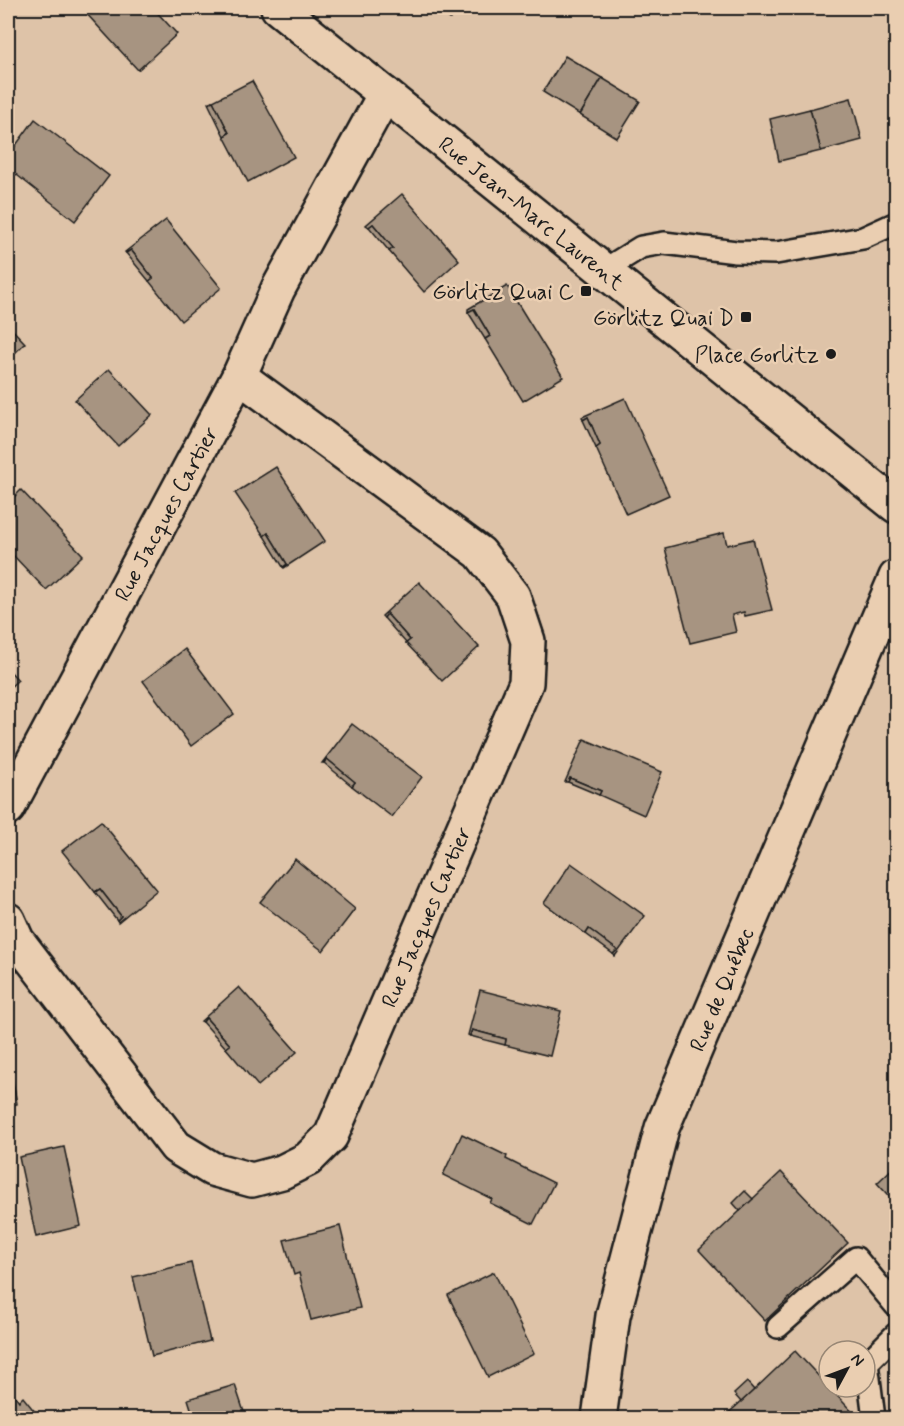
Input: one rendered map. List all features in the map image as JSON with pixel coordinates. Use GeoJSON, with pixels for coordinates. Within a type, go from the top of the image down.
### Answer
{"type":"FeatureCollection","features":[{"type":"Feature","properties":{"kind":"street","name":"Rue Jean-Marc Laurent"},"geometry":{"type":"LineString","coordinates":[[279,8],[897,506]]}},
{"type":"Feature","properties":{"kind":"street","name":"Rue Jacques Cartier"},"geometry":{"type":"LineString","coordinates":[[8,808],[239,376],[278,289],[385,94]]}},
{"type":"Feature","properties":{"kind":"street","name":"Rue Jacques Cartier"},"geometry":{"type":"LineString","coordinates":[[8,920],[17,940],[176,1147],[212,1169],[252,1180],[282,1172],[308,1159],[331,1136],[526,683],[528,641],[513,596],[480,553],[239,376]]}},
{"type":"Feature","properties":{"kind":"street","name":"Rue de Québec"},"geometry":{"type":"LineString","coordinates":[[599,1419],[614,1316],[662,1128],[897,577]]}},
{"type":"Feature","properties":{"kind":"lane"},"geometry":{"type":"LineString","coordinates":[[604,270],[641,247],[664,243],[736,252],[776,253],[863,238],[897,223]]}},
{"type":"Feature","properties":{"kind":"lane"},"geometry":{"type":"LineString","coordinates":[[778,1327],[856,1258],[897,1306]]}},
{"type":"Feature","properties":{"kind":"lane"},"geometry":{"type":"LineString","coordinates":[[874,1419],[867,1363],[897,1334]]}},
{"type":"Feature","properties":{"kind":"building"},"geometry":{"type":"Polygon","coordinates":[[[90,8],[153,8],[177,34],[138,70],[85,12],[90,8]]]}},
{"type":"Feature","properties":{"kind":"building"},"geometry":{"type":"Polygon","coordinates":[[[436,8],[459,8],[450,19],[436,8]]]}},
{"type":"Feature","properties":{"kind":"building"},"geometry":{"type":"Polygon","coordinates":[[[565,56],[602,78],[580,115],[543,92],[565,56]]]}},
{"type":"Feature","properties":{"kind":"building"},"geometry":{"type":"Polygon","coordinates":[[[602,78],[640,101],[617,138],[580,115],[602,78]]]}},
{"type":"Feature","properties":{"kind":"building"},"geometry":{"type":"Polygon","coordinates":[[[252,81],[294,157],[248,182],[224,136],[229,133],[213,101],[252,81]]]}},
{"type":"Feature","properties":{"kind":"building"},"geometry":{"type":"Polygon","coordinates":[[[851,98],[862,140],[821,151],[810,109],[851,98]]]}},
{"type":"Feature","properties":{"kind":"building"},"geometry":{"type":"Polygon","coordinates":[[[213,101],[229,133],[224,136],[208,103],[213,101]]]}},
{"type":"Feature","properties":{"kind":"building"},"geometry":{"type":"Polygon","coordinates":[[[810,109],[821,151],[779,161],[770,119],[810,109]]]}},
{"type":"Feature","properties":{"kind":"building"},"geometry":{"type":"Polygon","coordinates":[[[35,119],[109,176],[75,221],[8,168],[8,156],[35,119]]]}},
{"type":"Feature","properties":{"kind":"building"},"geometry":{"type":"Polygon","coordinates":[[[402,194],[459,260],[424,292],[389,251],[393,248],[373,224],[369,227],[366,225],[402,194]]]}},
{"type":"Feature","properties":{"kind":"building"},"geometry":{"type":"Polygon","coordinates":[[[166,220],[221,288],[181,321],[149,281],[153,278],[131,250],[125,252],[166,220]]]}},
{"type":"Feature","properties":{"kind":"building"},"geometry":{"type":"Polygon","coordinates":[[[373,224],[393,248],[389,251],[369,227],[373,224]]]}},
{"type":"Feature","properties":{"kind":"building"},"geometry":{"type":"Polygon","coordinates":[[[131,250],[153,278],[149,281],[126,253],[131,250]]]}},
{"type":"Feature","properties":{"kind":"building"},"geometry":{"type":"Polygon","coordinates":[[[507,286],[563,377],[523,401],[485,339],[490,336],[474,309],[468,312],[468,309],[507,286]]]}},
{"type":"Feature","properties":{"kind":"building"},"geometry":{"type":"Polygon","coordinates":[[[474,309],[490,336],[485,339],[468,312],[474,309]]]}},
{"type":"Feature","properties":{"kind":"building"},"geometry":{"type":"Polygon","coordinates":[[[8,325],[25,343],[8,360],[8,325]]]}},
{"type":"Feature","properties":{"kind":"building"},"geometry":{"type":"Polygon","coordinates":[[[109,369],[152,415],[118,446],[75,400],[109,369]]]}},
{"type":"Feature","properties":{"kind":"building"},"geometry":{"type":"Polygon","coordinates":[[[625,398],[669,495],[626,514],[596,448],[600,445],[588,417],[583,420],[582,417],[625,398]]]}},
{"type":"Feature","properties":{"kind":"building"},"geometry":{"type":"Polygon","coordinates":[[[588,417],[600,445],[596,448],[583,420],[588,417]]]}},
{"type":"Feature","properties":{"kind":"building"},"geometry":{"type":"Polygon","coordinates":[[[276,467],[325,541],[284,568],[287,564],[268,533],[264,536],[235,493],[276,467]]]}},
{"type":"Feature","properties":{"kind":"building"},"geometry":{"type":"Polygon","coordinates":[[[21,490],[83,555],[46,590],[11,553],[14,549],[8,543],[8,503],[21,490]]]}},
{"type":"Feature","properties":{"kind":"building"},"geometry":{"type":"Polygon","coordinates":[[[268,533],[287,564],[283,567],[264,536],[268,533]]]}},
{"type":"Feature","properties":{"kind":"building"},"geometry":{"type":"Polygon","coordinates":[[[724,533],[727,545],[753,539],[772,610],[745,616],[744,612],[732,615],[736,632],[690,643],[665,548],[724,533]]]}},
{"type":"Feature","properties":{"kind":"building"},"geometry":{"type":"Polygon","coordinates":[[[419,582],[479,647],[442,681],[406,643],[410,640],[387,614],[384,618],[382,616],[419,582]]]}},
{"type":"Feature","properties":{"kind":"building"},"geometry":{"type":"Polygon","coordinates":[[[387,614],[410,640],[406,643],[384,618],[387,614]]]}},
{"type":"Feature","properties":{"kind":"building"},"geometry":{"type":"Polygon","coordinates":[[[185,649],[234,714],[191,746],[143,681],[185,649]]]}},
{"type":"Feature","properties":{"kind":"building"},"geometry":{"type":"Polygon","coordinates":[[[8,669],[18,680],[8,689],[8,669]]]}},
{"type":"Feature","properties":{"kind":"building"},"geometry":{"type":"Polygon","coordinates":[[[352,724],[422,777],[392,817],[352,786],[355,782],[327,759],[322,763],[352,724]]]}},
{"type":"Feature","properties":{"kind":"building"},"geometry":{"type":"Polygon","coordinates":[[[584,739],[662,772],[644,815],[599,795],[601,791],[570,778],[568,782],[565,782],[584,739]]]}},
{"type":"Feature","properties":{"kind":"building"},"geometry":{"type":"Polygon","coordinates":[[[327,759],[355,782],[352,786],[324,763],[327,759]]]}},
{"type":"Feature","properties":{"kind":"building"},"geometry":{"type":"Polygon","coordinates":[[[570,778],[601,791],[599,795],[568,782],[570,778]]]}},
{"type":"Feature","properties":{"kind":"building"},"geometry":{"type":"Polygon","coordinates":[[[101,821],[157,890],[118,922],[121,916],[100,889],[95,892],[62,851],[101,821]]]}},
{"type":"Feature","properties":{"kind":"building"},"geometry":{"type":"Polygon","coordinates":[[[295,859],[355,909],[323,951],[260,902],[295,859]]]}},
{"type":"Feature","properties":{"kind":"building"},"geometry":{"type":"Polygon","coordinates":[[[571,863],[645,916],[615,956],[613,954],[617,950],[589,929],[586,934],[544,903],[571,863]]]}},
{"type":"Feature","properties":{"kind":"building"},"geometry":{"type":"Polygon","coordinates":[[[100,889],[121,916],[117,920],[95,892],[100,889]]]}},
{"type":"Feature","properties":{"kind":"building"},"geometry":{"type":"Polygon","coordinates":[[[589,929],[617,950],[613,954],[586,934],[589,929]]]}},
{"type":"Feature","properties":{"kind":"building"},"geometry":{"type":"Polygon","coordinates":[[[239,987],[297,1052],[258,1086],[226,1048],[230,1045],[206,1018],[203,1022],[201,1021],[239,987]]]}},
{"type":"Feature","properties":{"kind":"building"},"geometry":{"type":"Polygon","coordinates":[[[480,990],[561,1011],[550,1056],[505,1045],[506,1039],[472,1030],[470,1036],[468,1035],[480,990]]]}},
{"type":"Feature","properties":{"kind":"building"},"geometry":{"type":"Polygon","coordinates":[[[206,1018],[230,1045],[226,1048],[203,1022],[206,1018]]]}},
{"type":"Feature","properties":{"kind":"building"},"geometry":{"type":"Polygon","coordinates":[[[472,1030],[506,1039],[505,1045],[470,1036],[472,1030]]]}},
{"type":"Feature","properties":{"kind":"building"},"geometry":{"type":"Polygon","coordinates":[[[8,1053],[17,1104],[8,1106],[8,1053]]]}},
{"type":"Feature","properties":{"kind":"building"},"geometry":{"type":"Polygon","coordinates":[[[462,1134],[554,1183],[533,1224],[490,1203],[492,1199],[443,1175],[462,1134]]]}},
{"type":"Feature","properties":{"kind":"building"},"geometry":{"type":"Polygon","coordinates":[[[64,1147],[81,1226],[36,1237],[19,1157],[64,1147]]]}},
{"type":"Feature","properties":{"kind":"building"},"geometry":{"type":"Polygon","coordinates":[[[896,1165],[896,1204],[877,1183],[896,1165]]]}},
{"type":"Feature","properties":{"kind":"building"},"geometry":{"type":"Polygon","coordinates":[[[781,1172],[848,1243],[765,1321],[699,1250],[781,1172]]]}},
{"type":"Feature","properties":{"kind":"building"},"geometry":{"type":"Polygon","coordinates":[[[745,1191],[753,1199],[740,1211],[733,1203],[745,1191]]]}},
{"type":"Feature","properties":{"kind":"building"},"geometry":{"type":"Polygon","coordinates":[[[340,1226],[360,1308],[311,1320],[299,1273],[294,1275],[284,1240],[340,1226]]]}},
{"type":"Feature","properties":{"kind":"building"},"geometry":{"type":"Polygon","coordinates":[[[191,1263],[210,1341],[152,1356],[133,1277],[191,1263]]]}},
{"type":"Feature","properties":{"kind":"building"},"geometry":{"type":"Polygon","coordinates":[[[494,1272],[534,1354],[488,1377],[448,1295],[494,1272]]]}},
{"type":"Feature","properties":{"kind":"building"},"geometry":{"type":"Polygon","coordinates":[[[795,1351],[817,1374],[817,1399],[840,1399],[858,1418],[723,1418],[795,1351]]]}},
{"type":"Feature","properties":{"kind":"building"},"geometry":{"type":"Polygon","coordinates":[[[747,1382],[754,1390],[741,1402],[734,1394],[747,1382]]]}},
{"type":"Feature","properties":{"kind":"building"},"geometry":{"type":"Polygon","coordinates":[[[235,1385],[246,1418],[194,1418],[188,1399],[235,1385]]]}},
{"type":"Feature","properties":{"kind":"building"},"geometry":{"type":"Polygon","coordinates":[[[10,1389],[19,1401],[23,1397],[40,1418],[8,1418],[8,1391],[10,1389]]]}},
{"type":"Feature","properties":{"kind":"place","name":"Görlitz Quai C"},"geometry":{"type":"Point","coordinates":[586,291]}},
{"type":"Feature","properties":{"kind":"place","name":"Görlitz Quai D"},"geometry":{"type":"Point","coordinates":[746,317]}},
{"type":"Feature","properties":{"kind":"place","name":"Place Gorlitz"},"geometry":{"type":"Point","coordinates":[831,354]}}]}
